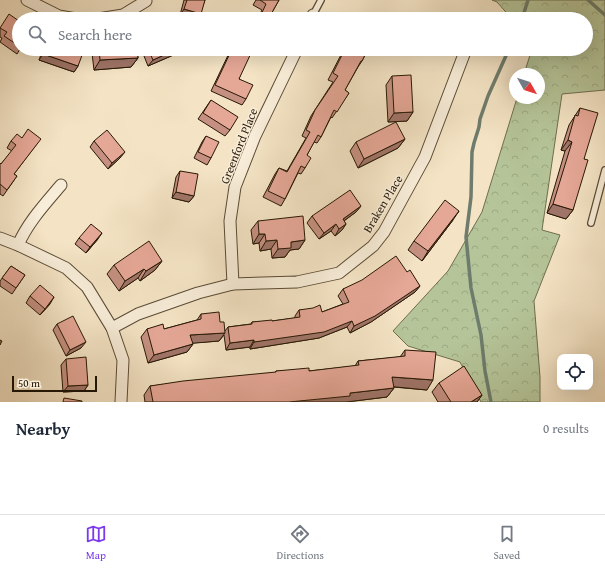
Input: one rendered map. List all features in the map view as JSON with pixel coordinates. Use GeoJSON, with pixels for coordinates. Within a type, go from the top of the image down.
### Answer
{"type":"FeatureCollection","features":[{"type":"Feature","properties":{"kind":"street"},"geometry":{"type":"LineString","coordinates":[[27,0],[51,12]]}},
{"type":"Feature","properties":{"kind":"street"},"geometry":{"type":"LineString","coordinates":[[128,12],[146,1]]}},
{"type":"Feature","properties":{"kind":"street","name":"Greenford Place"},"geometry":{"type":"LineString","coordinates":[[234,284],[230,221],[235,187],[255,136],[294,56]]}},
{"type":"Feature","properties":{"kind":"street","name":"Braken Place"},"geometry":{"type":"LineString","coordinates":[[112,328],[138,314],[198,293],[234,284],[297,282],[339,273],[373,246],[384,232],[426,157],[463,56]]}},
{"type":"Feature","properties":{"kind":"street"},"geometry":{"type":"LineString","coordinates":[[18,245],[23,233],[35,216],[61,185]]}},
{"type":"Feature","properties":{"kind":"street"},"geometry":{"type":"LineString","coordinates":[[0,238],[66,268],[87,288],[112,328],[123,360],[121,402]]}},
{"type":"Feature","properties":{"kind":"lane"},"geometry":{"type":"LineString","coordinates":[[315,12],[321,0]]}},
{"type":"Feature","properties":{"kind":"lane"},"geometry":{"type":"LineString","coordinates":[[591,223],[605,170]]}},
{"type":"Feature","properties":{"kind":"green space"},"geometry":{"type":"Polygon","coordinates":[[[492,0],[605,0],[605,90],[562,94],[542,230],[560,235],[534,301],[540,377],[540,402],[481,402],[460,362],[408,346],[393,331],[448,271],[482,212],[515,104],[545,104],[545,68],[526,68],[530,56],[593,56],[593,12],[506,12],[497,2],[492,0]]]}},
{"type":"Feature","properties":{"kind":"building"},"geometry":{"type":"Polygon","coordinates":[[[187,0],[205,0],[202,12],[194,12],[184,9],[187,0]]]}},
{"type":"Feature","properties":{"kind":"building"},"geometry":{"type":"Polygon","coordinates":[[[260,0],[279,0],[272,12],[262,12],[266,4],[260,0]]]}},
{"type":"Feature","properties":{"kind":"building"},"geometry":{"type":"Polygon","coordinates":[[[9,14],[12,16],[12,41],[4,36],[7,32],[0,28],[9,14]]]}},
{"type":"Feature","properties":{"kind":"building"},"geometry":{"type":"Polygon","coordinates":[[[49,56],[82,56],[78,66],[49,56]]]}},
{"type":"Feature","properties":{"kind":"building"},"geometry":{"type":"Polygon","coordinates":[[[100,56],[138,56],[138,58],[100,60],[100,56]]]}},
{"type":"Feature","properties":{"kind":"building"},"geometry":{"type":"Polygon","coordinates":[[[151,56],[162,56],[153,60],[151,56]]]}},
{"type":"Feature","properties":{"kind":"building"},"geometry":{"type":"Polygon","coordinates":[[[229,56],[250,56],[239,79],[253,85],[246,99],[215,85],[229,56]]]}},
{"type":"Feature","properties":{"kind":"building"},"geometry":{"type":"Polygon","coordinates":[[[342,56],[364,56],[345,90],[349,93],[337,112],[334,110],[321,137],[318,135],[307,155],[311,158],[305,168],[301,166],[285,199],[268,191],[279,168],[287,172],[310,132],[306,130],[315,110],[338,76],[333,73],[342,56]]]}},
{"type":"Feature","properties":{"kind":"building"},"geometry":{"type":"Polygon","coordinates":[[[411,75],[413,112],[394,113],[392,76],[411,75]]]}},
{"type":"Feature","properties":{"kind":"building"},"geometry":{"type":"Polygon","coordinates":[[[211,100],[238,117],[230,130],[203,113],[211,100]]]}},
{"type":"Feature","properties":{"kind":"building"},"geometry":{"type":"Polygon","coordinates":[[[580,108],[598,113],[584,159],[588,160],[573,210],[553,204],[572,142],[568,140],[575,115],[578,116],[580,108]]]}},
{"type":"Feature","properties":{"kind":"building"},"geometry":{"type":"Polygon","coordinates":[[[396,122],[405,139],[364,159],[356,142],[396,122]]]}},
{"type":"Feature","properties":{"kind":"building"},"geometry":{"type":"Polygon","coordinates":[[[28,129],[41,139],[14,174],[17,176],[7,190],[0,184],[0,163],[1,164],[16,145],[11,141],[17,134],[22,138],[28,129]]]}},
{"type":"Feature","properties":{"kind":"building"},"geometry":{"type":"Polygon","coordinates":[[[107,130],[125,152],[112,163],[94,141],[107,130]]]}},
{"type":"Feature","properties":{"kind":"building"},"geometry":{"type":"Polygon","coordinates":[[[206,136],[219,142],[211,158],[198,152],[206,136]]]}},
{"type":"Feature","properties":{"kind":"building"},"geometry":{"type":"Polygon","coordinates":[[[180,171],[198,174],[194,196],[176,192],[180,171]]]}},
{"type":"Feature","properties":{"kind":"building"},"geometry":{"type":"Polygon","coordinates":[[[350,190],[361,206],[343,219],[346,224],[339,229],[336,224],[324,233],[312,216],[350,190]]]}},
{"type":"Feature","properties":{"kind":"building"},"geometry":{"type":"Polygon","coordinates":[[[445,200],[459,211],[428,251],[414,241],[445,200]]]}},
{"type":"Feature","properties":{"kind":"building"},"geometry":{"type":"Polygon","coordinates":[[[303,216],[305,240],[291,242],[291,248],[278,249],[277,240],[266,241],[265,234],[259,234],[258,221],[303,216]]]}},
{"type":"Feature","properties":{"kind":"building"},"geometry":{"type":"Polygon","coordinates":[[[91,224],[102,233],[90,247],[79,238],[91,224]]]}},
{"type":"Feature","properties":{"kind":"building"},"geometry":{"type":"Polygon","coordinates":[[[149,241],[162,261],[146,271],[144,269],[125,281],[114,265],[149,241]]]}},
{"type":"Feature","properties":{"kind":"building"},"geometry":{"type":"Polygon","coordinates":[[[396,256],[407,272],[410,270],[420,286],[375,316],[354,326],[352,321],[324,332],[254,342],[254,340],[230,343],[228,327],[252,324],[252,322],[300,317],[299,310],[313,308],[320,305],[322,312],[349,302],[343,289],[362,280],[396,256]]]}},
{"type":"Feature","properties":{"kind":"building"},"geometry":{"type":"Polygon","coordinates":[[[11,266],[25,275],[16,288],[2,278],[11,266]]]}},
{"type":"Feature","properties":{"kind":"building"},"geometry":{"type":"Polygon","coordinates":[[[40,285],[54,297],[45,309],[30,296],[40,285]]]}},
{"type":"Feature","properties":{"kind":"building"},"geometry":{"type":"Polygon","coordinates":[[[219,312],[220,322],[224,322],[225,333],[190,335],[193,344],[154,355],[147,329],[163,324],[164,329],[201,319],[201,314],[219,312]]]}},
{"type":"Feature","properties":{"kind":"building"},"geometry":{"type":"Polygon","coordinates":[[[73,316],[86,342],[70,350],[57,324],[73,316]]]}},
{"type":"Feature","properties":{"kind":"building"},"geometry":{"type":"Polygon","coordinates":[[[405,350],[436,352],[433,380],[392,377],[394,388],[350,393],[350,396],[289,402],[153,402],[150,386],[276,371],[309,368],[309,371],[359,365],[358,361],[405,356],[405,350]]]}},
{"type":"Feature","properties":{"kind":"building"},"geometry":{"type":"Polygon","coordinates":[[[86,357],[88,385],[68,386],[66,359],[86,357]]]}},
{"type":"Feature","properties":{"kind":"building"},"geometry":{"type":"Polygon","coordinates":[[[464,366],[482,395],[471,402],[451,402],[439,383],[464,366]]]}},
{"type":"Feature","properties":{"kind":"building"},"geometry":{"type":"Polygon","coordinates":[[[64,398],[82,401],[82,402],[63,402],[64,398]]]}},
{"type":"Feature","properties":{"kind":"waterway"},"geometry":{"type":"LineString","coordinates":[[524,12],[528,0]]}},
{"type":"Feature","properties":{"kind":"waterway"},"geometry":{"type":"LineString","coordinates":[[588,0],[605,15]]}},
{"type":"Feature","properties":{"kind":"waterway"},"geometry":{"type":"LineString","coordinates":[[491,402],[485,371],[481,335],[471,288],[466,237],[471,197],[472,152],[480,119],[488,96],[506,56]]}}]}
